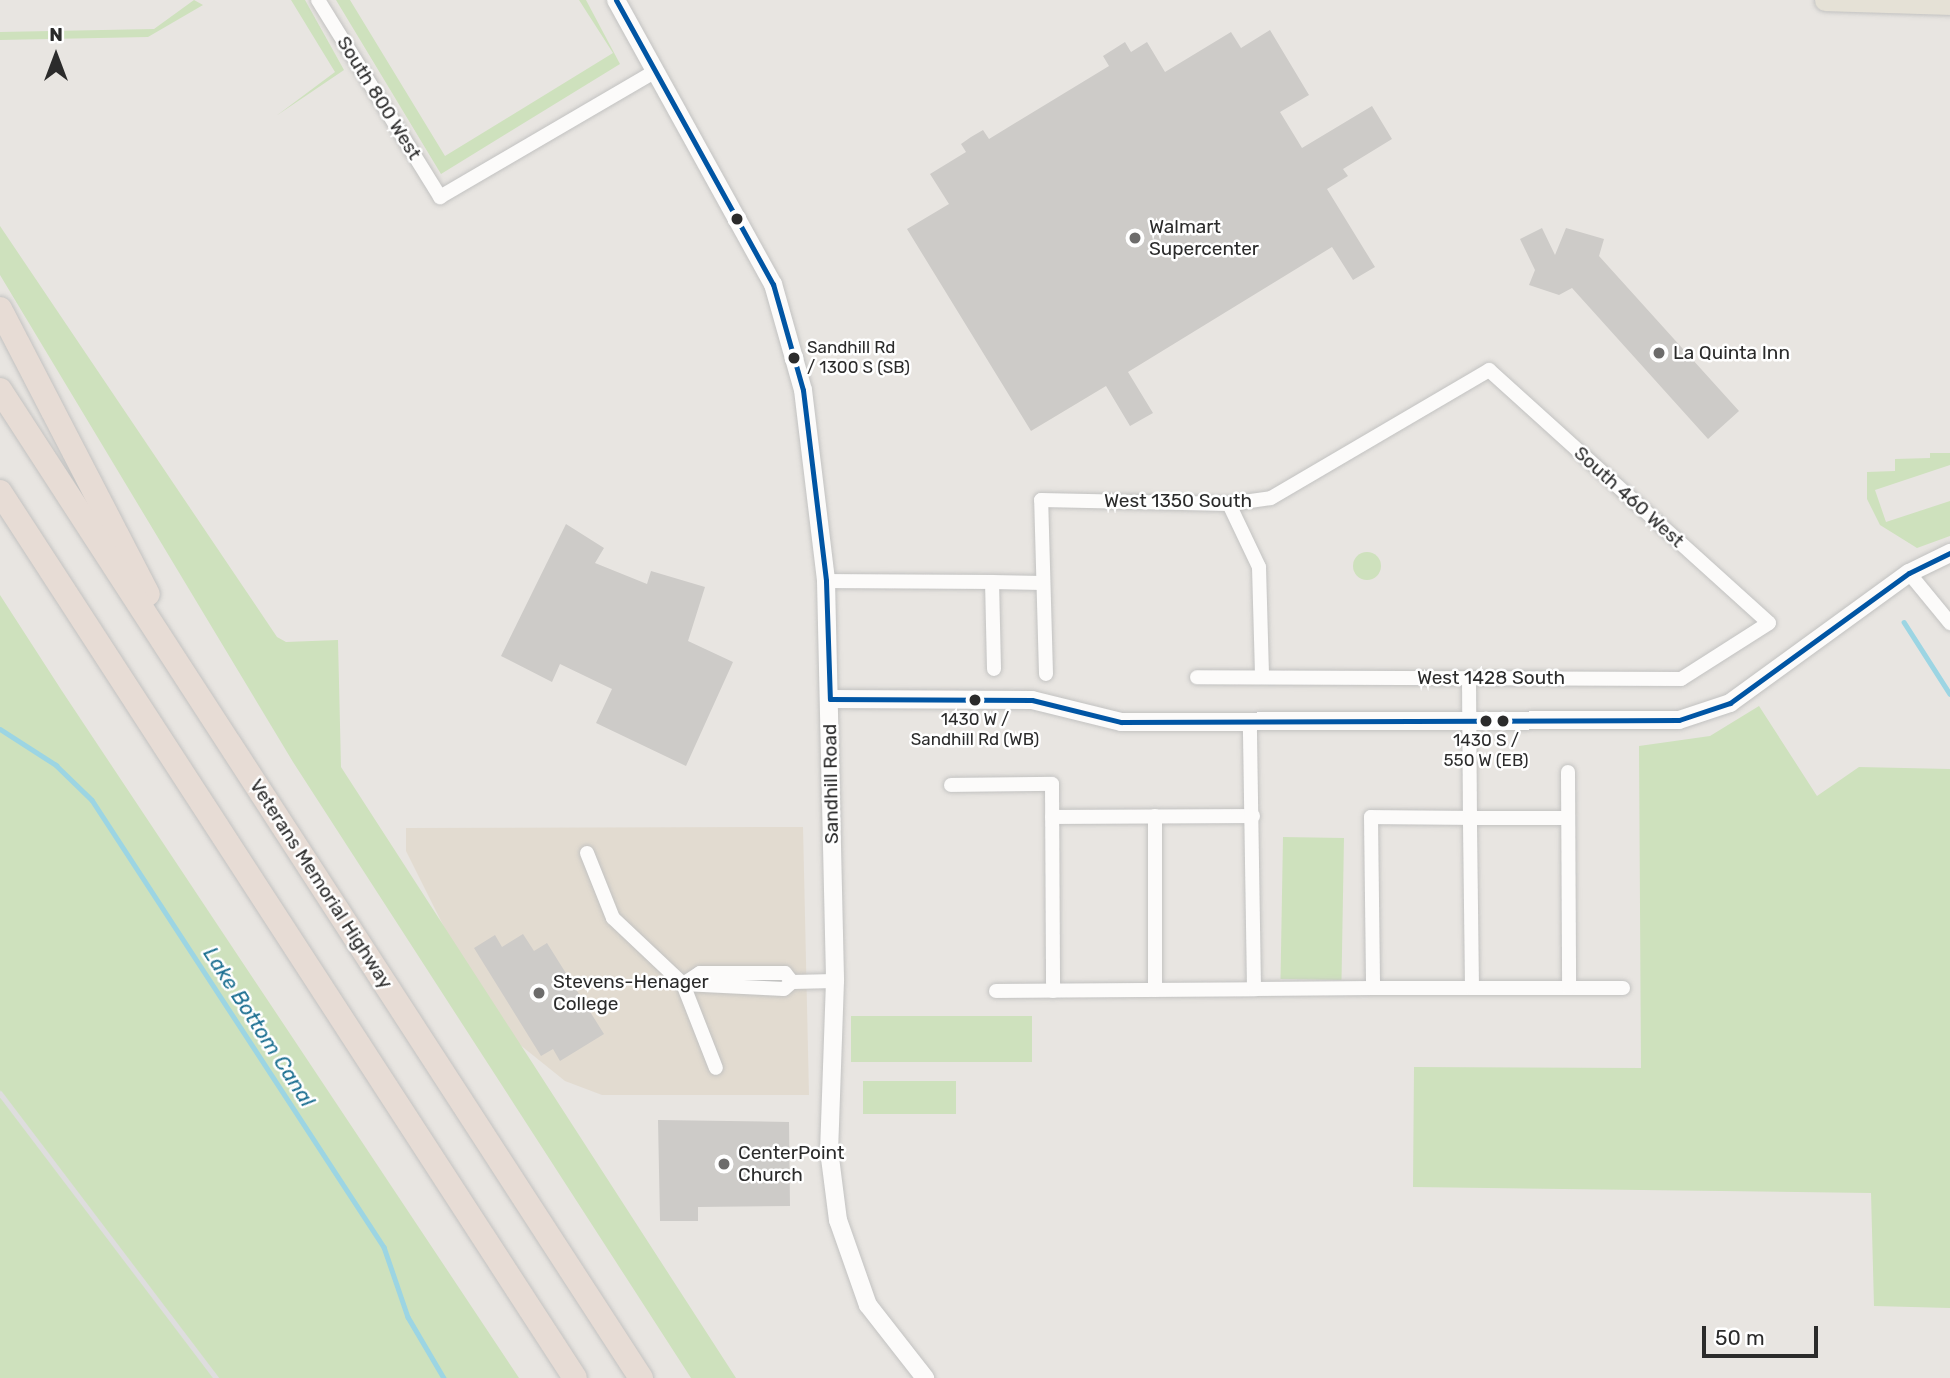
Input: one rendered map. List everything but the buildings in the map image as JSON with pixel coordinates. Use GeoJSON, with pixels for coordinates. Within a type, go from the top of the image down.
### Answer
{"type":"FeatureCollection","features":[{"type":"Feature","properties":{"kind":"highway"},"geometry":{"type":"LineString","coordinates":[[0,309],[74,443],[196,692]]}},
{"type":"Feature","properties":{"kind":"highway","name":"Veterans Memorial Highway"},"geometry":{"type":"LineString","coordinates":[[0,390],[641,1378]]}},
{"type":"Feature","properties":{"kind":"highway"},"geometry":{"type":"LineString","coordinates":[[0,492],[575,1378]]}},
{"type":"Feature","properties":{"kind":"highway"},"geometry":{"type":"LineString","coordinates":[[0,510],[75,607]]}},
{"type":"Feature","properties":{"kind":"main road"},"geometry":{"type":"LineString","coordinates":[[1825,0],[1950,4]]}},
{"type":"Feature","properties":{"kind":"street","name":"South 800 West"},"geometry":{"type":"LineString","coordinates":[[318,0],[440,197],[654,72]]}},
{"type":"Feature","properties":{"kind":"street","name":"Sandhill Road"},"geometry":{"type":"LineString","coordinates":[[616,0],[773,284],[803,390],[826,581],[835,982],[829,1150],[838,1220],[868,1305],[925,1378]]}},
{"type":"Feature","properties":{"kind":"street","name":"West 1350 South"},"geometry":{"type":"LineString","coordinates":[[1042,583],[1041,500],[1229,504],[1271,498],[1489,370]]}},
{"type":"Feature","properties":{"kind":"street","name":"South 460 West"},"geometry":{"type":"LineString","coordinates":[[1489,370],[1769,624]]}},
{"type":"Feature","properties":{"kind":"street"},"geometry":{"type":"LineString","coordinates":[[1229,504],[1259,567],[1262,677]]}},
{"type":"Feature","properties":{"kind":"street"},"geometry":{"type":"LineString","coordinates":[[830,699],[1032,700],[1121,722],[1634,724],[1708,711],[1730,703],[1909,573],[1950,553]]}},
{"type":"Feature","properties":{"kind":"street"},"geometry":{"type":"LineString","coordinates":[[1909,573],[1950,623]]}},
{"type":"Feature","properties":{"kind":"street"},"geometry":{"type":"LineString","coordinates":[[826,581],[1042,583],[1046,674]]}},
{"type":"Feature","properties":{"kind":"street"},"geometry":{"type":"LineString","coordinates":[[992,582],[994,669]]}},
{"type":"Feature","properties":{"kind":"street","name":"West 1428 South"},"geometry":{"type":"LineString","coordinates":[[1197,677],[1681,679],[1769,624]]}},
{"type":"Feature","properties":{"kind":"street"},"geometry":{"type":"LineString","coordinates":[[1469,678],[1472,988]]}},
{"type":"Feature","properties":{"kind":"street"},"geometry":{"type":"LineString","coordinates":[[1250,723],[1254,989]]}},
{"type":"Feature","properties":{"kind":"street"},"geometry":{"type":"LineString","coordinates":[[1568,772],[1569,988]]}},
{"type":"Feature","properties":{"kind":"street"},"geometry":{"type":"LineString","coordinates":[[951,785],[1052,784],[1053,991]]}},
{"type":"Feature","properties":{"kind":"street"},"geometry":{"type":"LineString","coordinates":[[1155,816],[1155,990]]}},
{"type":"Feature","properties":{"kind":"street"},"geometry":{"type":"LineString","coordinates":[[1052,817],[1253,816]]}},
{"type":"Feature","properties":{"kind":"street"},"geometry":{"type":"LineString","coordinates":[[1373,988],[1371,817],[1568,818]]}},
{"type":"Feature","properties":{"kind":"street"},"geometry":{"type":"LineString","coordinates":[[587,853],[613,918],[683,984],[716,1068]]}},
{"type":"Feature","properties":{"kind":"street"},"geometry":{"type":"LineString","coordinates":[[683,984],[784,989],[792,982],[835,982]]}},
{"type":"Feature","properties":{"kind":"street"},"geometry":{"type":"LineString","coordinates":[[996,991],[1623,988]]}},
{"type":"Feature","properties":{"kind":"shaded area"},"geometry":{"type":"Polygon","coordinates":[[[803,827],[809,1095],[602,1095],[565,1081],[519,1044],[457,953],[406,851],[406,828],[803,827]]]}},
{"type":"Feature","properties":{"kind":"green space"},"geometry":{"type":"Polygon","coordinates":[[[194,0],[203,5],[148,37],[0,40],[0,32],[154,29],[194,0]]]}},
{"type":"Feature","properties":{"kind":"green space"},"geometry":{"type":"Polygon","coordinates":[[[291,0],[305,0],[344,70],[276,116],[335,72],[291,0]]]}},
{"type":"Feature","properties":{"kind":"green space"},"geometry":{"type":"Polygon","coordinates":[[[336,0],[350,0],[445,156],[613,53],[579,0],[586,0],[620,64],[441,174],[336,0]]]}},
{"type":"Feature","properties":{"kind":"green space"},"geometry":{"type":"Polygon","coordinates":[[[0,226],[277,637],[286,642],[338,640],[341,767],[736,1378],[691,1378],[293,762],[0,275],[0,226]]]}},
{"type":"Feature","properties":{"kind":"green space"},"geometry":{"type":"Polygon","coordinates":[[[1930,453],[1950,453],[1950,465],[1875,490],[1886,522],[1950,501],[1950,536],[1917,548],[1880,525],[1867,499],[1867,472],[1895,471],[1895,459],[1930,458],[1930,453]]]}},
{"type":"Feature","properties":{"kind":"green space"},"geometry":{"type":"Polygon","coordinates":[[[1367,552],[1377,556],[1381,566],[1377,576],[1367,580],[1357,576],[1353,566],[1357,556],[1367,552]]]}},
{"type":"Feature","properties":{"kind":"green space"},"geometry":{"type":"Polygon","coordinates":[[[0,595],[62,691],[519,1378],[0,1378],[0,595]]]}},
{"type":"Feature","properties":{"kind":"green space"},"geometry":{"type":"Polygon","coordinates":[[[1759,706],[1817,796],[1859,767],[1950,769],[1950,1308],[1874,1306],[1871,1193],[1413,1187],[1414,1067],[1641,1068],[1639,746],[1710,736],[1759,706]]]}},
{"type":"Feature","properties":{"kind":"green space"},"geometry":{"type":"Polygon","coordinates":[[[1283,837],[1344,838],[1342,980],[1281,979],[1283,837]]]}},
{"type":"Feature","properties":{"kind":"green space"},"geometry":{"type":"Polygon","coordinates":[[[851,1016],[1032,1016],[1032,1062],[851,1062],[851,1016]]]}},
{"type":"Feature","properties":{"kind":"green space"},"geometry":{"type":"Polygon","coordinates":[[[863,1081],[956,1081],[956,1114],[863,1114],[863,1081]]]}},
{"type":"Feature","properties":{"kind":"waterway"},"geometry":{"type":"LineString","coordinates":[[1904,622],[1950,694]]}},
{"type":"Feature","properties":{"kind":"waterway","name":"Lake Bottom Canal"},"geometry":{"type":"LineString","coordinates":[[0,729],[56,765],[92,800],[384,1247],[408,1317],[444,1378]]}},
{"type":"Feature","properties":{"kind":"railway"},"geometry":{"type":"LineString","coordinates":[[0,1093],[216,1378]]}},
{"type":"Feature","properties":{"kind":"transit line"},"geometry":{"type":"LineString","coordinates":[[616,0],[773,284],[803,390],[826,581],[830,699]]}},
{"type":"Feature","properties":{"kind":"transit line"},"geometry":{"type":"LineString","coordinates":[[830,699],[1032,700],[1121,722],[1679,720],[1730,703],[1909,573],[1950,553]]}},
{"type":"Feature","properties":{"kind":"place","name":"Walmart Supercenter"},"geometry":{"type":"Point","coordinates":[1135,238]}},
{"type":"Feature","properties":{"kind":"place","name":"La Quinta Inn"},"geometry":{"type":"Point","coordinates":[1659,353]}},
{"type":"Feature","properties":{"kind":"place","name":"Sandhill Rd / 1300 S (SB)"},"geometry":{"type":"Point","coordinates":[794,358]}},
{"type":"Feature","properties":{"kind":"place","name":"1430 W / Sandhill Rd (WB)"},"geometry":{"type":"Point","coordinates":[975,700]}},
{"type":"Feature","properties":{"kind":"place","name":"1430 S / 550 W (EB)"},"geometry":{"type":"Point","coordinates":[1486,721]}},
{"type":"Feature","properties":{"kind":"place","name":"Stevens-Henager College"},"geometry":{"type":"Point","coordinates":[539,993]}},
{"type":"Feature","properties":{"kind":"place","name":"CenterPoint Church"},"geometry":{"type":"Point","coordinates":[724,1164]}}]}
